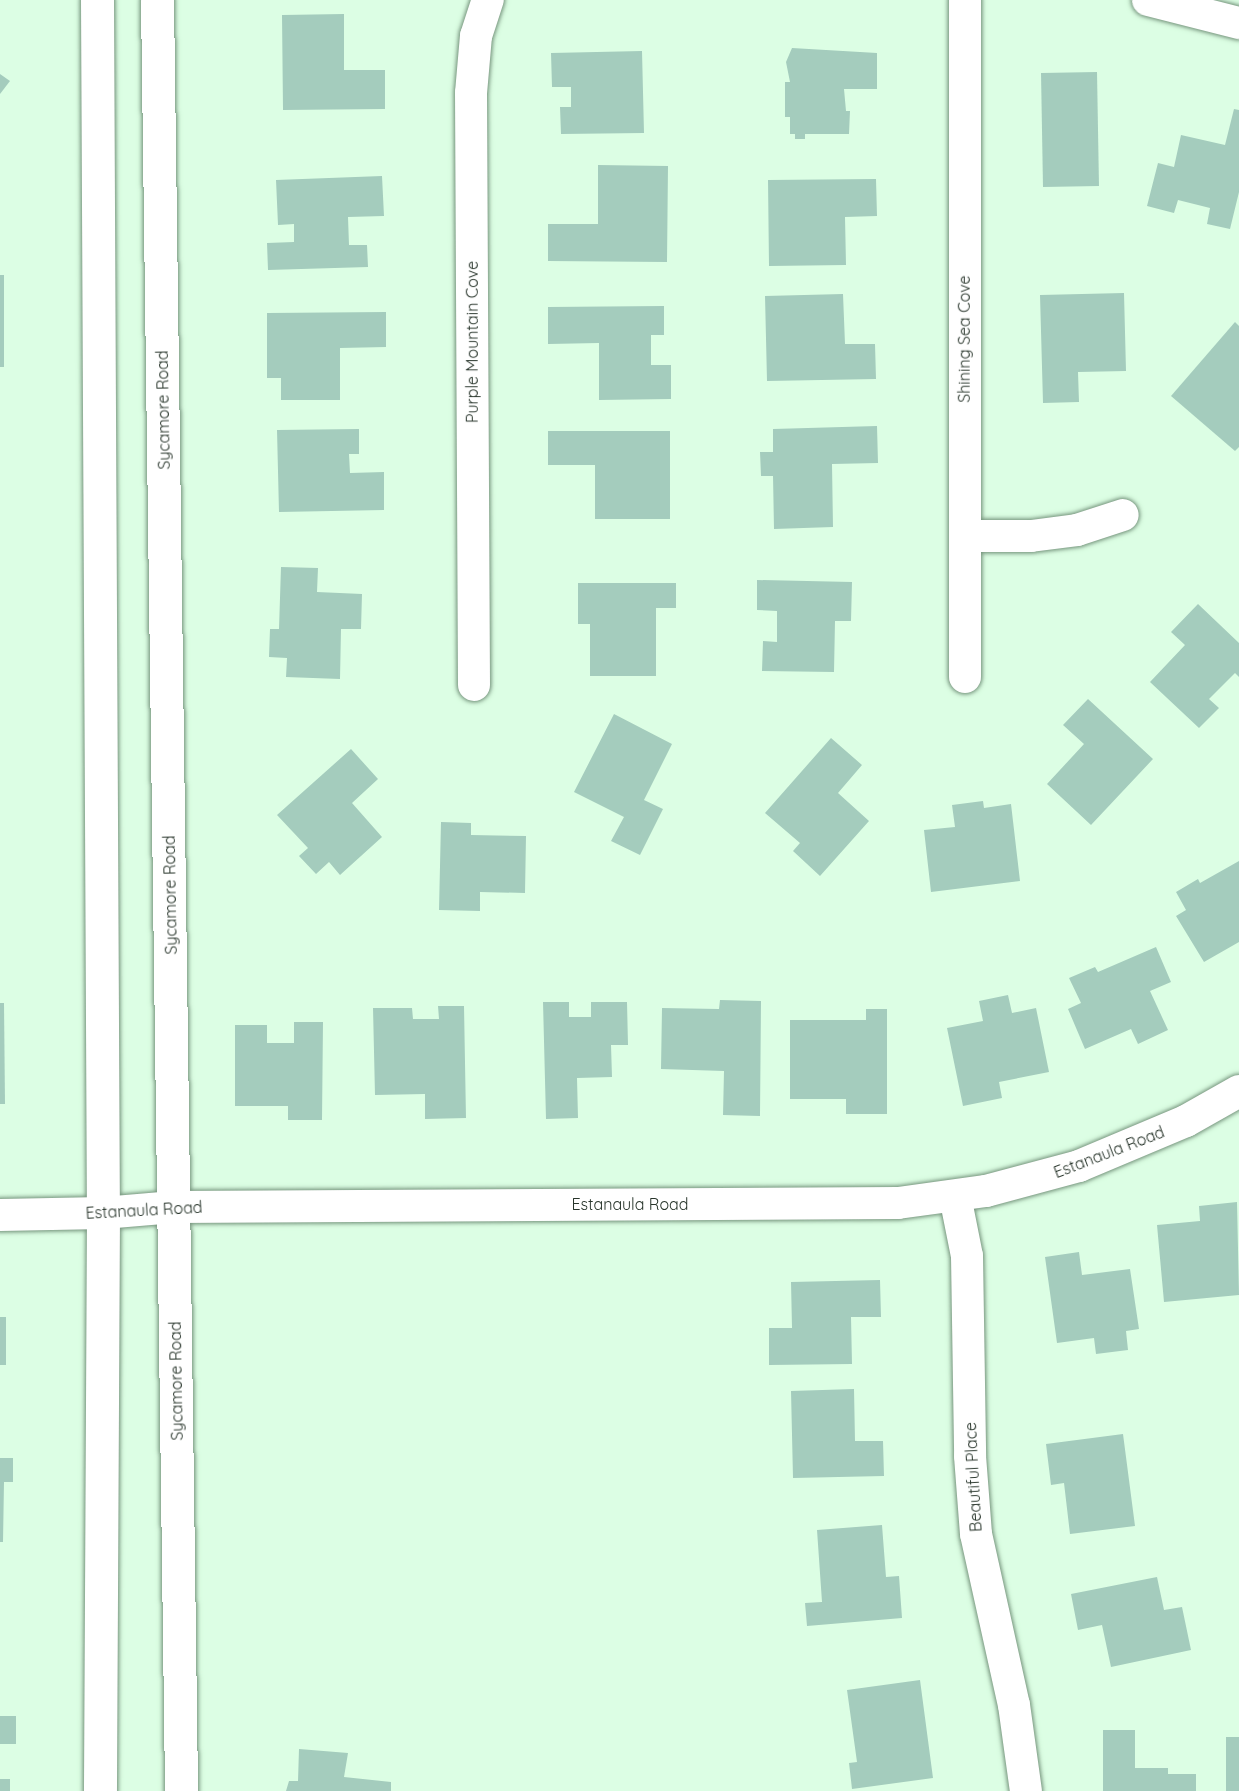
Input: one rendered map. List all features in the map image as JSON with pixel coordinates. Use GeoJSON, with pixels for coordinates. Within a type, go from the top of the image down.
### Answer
{"type":"FeatureCollection","features":[{"type":"Feature","properties":{"kind":"street"},"geometry":{"type":"LineString","coordinates":[[97,0],[103,1213],[100,1791]]}},
{"type":"Feature","properties":{"kind":"street","name":"Sycamore Road"},"geometry":{"type":"LineString","coordinates":[[157,0],[181,1791]]}},
{"type":"Feature","properties":{"kind":"street","name":"Purple Mountain Cove"},"geometry":{"type":"LineString","coordinates":[[474,686],[471,93],[476,36],[488,0]]}},
{"type":"Feature","properties":{"kind":"street","name":"Shining Sea Cove"},"geometry":{"type":"LineString","coordinates":[[965,0],[965,677]]}},
{"type":"Feature","properties":{"kind":"street"},"geometry":{"type":"LineString","coordinates":[[1148,0],[1239,23]]}},
{"type":"Feature","properties":{"kind":"street"},"geometry":{"type":"LineString","coordinates":[[965,536],[1031,536],[1077,530],[1123,515]]}},
{"type":"Feature","properties":{"kind":"street","name":"Estanaula Road"},"geometry":{"type":"LineString","coordinates":[[0,1215],[103,1213],[174,1207],[898,1203],[955,1196],[1029,1182],[1079,1166],[1186,1121],[1239,1091]]}},
{"type":"Feature","properties":{"kind":"street","name":"Beautiful Place"},"geometry":{"type":"LineString","coordinates":[[955,1196],[967,1256],[974,1524],[1014,1705],[1026,1791]]}},
{"type":"Feature","properties":{"kind":"building"},"geometry":{"type":"Polygon","coordinates":[[[344,14],[344,70],[385,70],[385,109],[283,110],[282,15],[344,14]]]}},
{"type":"Feature","properties":{"kind":"building"},"geometry":{"type":"Polygon","coordinates":[[[792,48],[877,53],[877,89],[844,89],[846,111],[850,111],[849,134],[805,134],[805,139],[795,139],[795,134],[790,134],[790,117],[785,117],[785,82],[790,82],[786,62],[792,48]]]}},
{"type":"Feature","properties":{"kind":"building"},"geometry":{"type":"Polygon","coordinates":[[[642,51],[644,133],[561,134],[560,107],[571,107],[571,87],[552,87],[551,53],[642,51]]]}},
{"type":"Feature","properties":{"kind":"building"},"geometry":{"type":"Polygon","coordinates":[[[1097,72],[1099,186],[1043,187],[1041,73],[1097,72]]]}},
{"type":"Feature","properties":{"kind":"building"},"geometry":{"type":"Polygon","coordinates":[[[0,74],[10,81],[0,94],[0,74]]]}},
{"type":"Feature","properties":{"kind":"building"},"geometry":{"type":"Polygon","coordinates":[[[1234,109],[1239,110],[1239,192],[1230,229],[1207,224],[1210,208],[1178,200],[1174,213],[1147,206],[1158,163],[1174,167],[1181,135],[1225,145],[1234,109]]]}},
{"type":"Feature","properties":{"kind":"building"},"geometry":{"type":"Polygon","coordinates":[[[598,165],[668,166],[667,262],[548,261],[548,224],[598,224],[598,165]]]}},
{"type":"Feature","properties":{"kind":"building"},"geometry":{"type":"Polygon","coordinates":[[[382,176],[384,216],[348,217],[349,245],[367,245],[368,267],[268,270],[267,243],[294,242],[294,224],[278,225],[276,180],[382,176]]]}},
{"type":"Feature","properties":{"kind":"building"},"geometry":{"type":"Polygon","coordinates":[[[876,179],[877,216],[845,217],[846,265],[769,266],[768,180],[876,179]]]}},
{"type":"Feature","properties":{"kind":"building"},"geometry":{"type":"Polygon","coordinates":[[[0,275],[4,275],[4,367],[0,367],[0,275]]]}},
{"type":"Feature","properties":{"kind":"building"},"geometry":{"type":"Polygon","coordinates":[[[1124,293],[1126,371],[1078,372],[1079,402],[1043,403],[1040,295],[1124,293]]]}},
{"type":"Feature","properties":{"kind":"building"},"geometry":{"type":"Polygon","coordinates":[[[843,294],[845,344],[875,344],[876,379],[767,381],[765,296],[843,294]]]}},
{"type":"Feature","properties":{"kind":"building"},"geometry":{"type":"Polygon","coordinates":[[[664,306],[664,335],[651,335],[651,365],[671,365],[671,399],[599,400],[599,343],[548,344],[548,307],[664,306]]]}},
{"type":"Feature","properties":{"kind":"building"},"geometry":{"type":"Polygon","coordinates":[[[386,312],[386,347],[340,348],[340,400],[281,400],[281,378],[267,378],[267,313],[386,312]]]}},
{"type":"Feature","properties":{"kind":"building"},"geometry":{"type":"Polygon","coordinates":[[[1235,322],[1239,326],[1239,447],[1235,451],[1171,396],[1235,322]]]}},
{"type":"Feature","properties":{"kind":"building"},"geometry":{"type":"Polygon","coordinates":[[[877,426],[878,463],[832,464],[833,527],[774,529],[773,476],[761,476],[760,452],[773,452],[773,429],[877,426]]]}},
{"type":"Feature","properties":{"kind":"building"},"geometry":{"type":"Polygon","coordinates":[[[359,429],[359,454],[349,454],[350,473],[384,472],[384,510],[279,512],[277,430],[359,429]]]}},
{"type":"Feature","properties":{"kind":"building"},"geometry":{"type":"Polygon","coordinates":[[[548,431],[670,431],[670,519],[595,519],[595,465],[548,465],[548,431]]]}},
{"type":"Feature","properties":{"kind":"building"},"geometry":{"type":"Polygon","coordinates":[[[281,567],[318,568],[317,592],[362,594],[361,629],[341,629],[340,679],[286,677],[287,658],[269,657],[270,629],[279,629],[281,567]]]}},
{"type":"Feature","properties":{"kind":"building"},"geometry":{"type":"Polygon","coordinates":[[[757,580],[852,582],[851,621],[835,621],[834,672],[762,671],[763,641],[777,642],[777,611],[757,610],[757,580]]]}},
{"type":"Feature","properties":{"kind":"building"},"geometry":{"type":"Polygon","coordinates":[[[578,583],[676,583],[676,608],[656,608],[656,676],[590,676],[590,624],[578,624],[578,583]]]}},
{"type":"Feature","properties":{"kind":"building"},"geometry":{"type":"Polygon","coordinates":[[[1198,604],[1239,643],[1239,677],[1235,673],[1209,699],[1219,708],[1199,728],[1150,682],[1185,645],[1171,632],[1198,604]]]}},
{"type":"Feature","properties":{"kind":"building"},"geometry":{"type":"Polygon","coordinates":[[[1088,699],[1153,759],[1091,825],[1047,784],[1084,744],[1063,725],[1088,699]]]}},
{"type":"Feature","properties":{"kind":"building"},"geometry":{"type":"Polygon","coordinates":[[[614,714],[672,744],[644,800],[663,809],[640,855],[611,841],[624,817],[574,792],[614,714]]]}},
{"type":"Feature","properties":{"kind":"building"},"geometry":{"type":"Polygon","coordinates":[[[831,738],[862,765],[838,793],[869,821],[820,876],[793,851],[800,843],[765,813],[831,738]]]}},
{"type":"Feature","properties":{"kind":"building"},"geometry":{"type":"Polygon","coordinates":[[[351,749],[378,779],[352,803],[382,837],[340,875],[329,862],[316,874],[299,856],[308,848],[277,815],[351,749]]]}},
{"type":"Feature","properties":{"kind":"building"},"geometry":{"type":"Polygon","coordinates":[[[983,801],[984,808],[1011,804],[1020,881],[931,892],[924,830],[955,827],[952,805],[983,801]]]}},
{"type":"Feature","properties":{"kind":"building"},"geometry":{"type":"Polygon","coordinates":[[[441,822],[471,823],[471,835],[526,836],[525,893],[480,892],[480,911],[439,910],[441,822]]]}},
{"type":"Feature","properties":{"kind":"building"},"geometry":{"type":"Polygon","coordinates":[[[1239,861],[1239,942],[1204,962],[1176,916],[1186,910],[1176,892],[1198,879],[1200,883],[1239,861]]]}},
{"type":"Feature","properties":{"kind":"building"},"geometry":{"type":"Polygon","coordinates":[[[1156,947],[1171,982],[1150,991],[1168,1030],[1138,1044],[1131,1029],[1085,1049],[1068,1009],[1081,1003],[1069,978],[1095,967],[1098,972],[1156,947]]]}},
{"type":"Feature","properties":{"kind":"building"},"geometry":{"type":"Polygon","coordinates":[[[1008,995],[1012,1013],[1036,1008],[1049,1072],[999,1082],[1002,1098],[963,1106],[947,1028],[983,1021],[979,1001],[1008,995]]]}},
{"type":"Feature","properties":{"kind":"building"},"geometry":{"type":"Polygon","coordinates":[[[720,1000],[761,1001],[760,1116],[723,1115],[724,1071],[661,1069],[662,1008],[719,1009],[720,1000]]]}},
{"type":"Feature","properties":{"kind":"building"},"geometry":{"type":"Polygon","coordinates":[[[543,1002],[569,1002],[569,1017],[591,1017],[591,1002],[627,1002],[628,1045],[611,1045],[612,1077],[577,1078],[578,1118],[546,1119],[543,1002]]]}},
{"type":"Feature","properties":{"kind":"building"},"geometry":{"type":"Polygon","coordinates":[[[0,1003],[4,1003],[5,1104],[0,1104],[0,1003]]]}},
{"type":"Feature","properties":{"kind":"building"},"geometry":{"type":"Polygon","coordinates":[[[438,1006],[464,1006],[466,1118],[425,1119],[425,1094],[375,1095],[373,1008],[412,1008],[413,1019],[439,1019],[438,1006]]]}},
{"type":"Feature","properties":{"kind":"building"},"geometry":{"type":"Polygon","coordinates":[[[866,1009],[887,1009],[887,1114],[846,1114],[846,1099],[790,1099],[790,1020],[866,1020],[866,1009]]]}},
{"type":"Feature","properties":{"kind":"building"},"geometry":{"type":"Polygon","coordinates":[[[294,1022],[323,1022],[322,1120],[288,1120],[288,1106],[235,1106],[235,1025],[267,1025],[267,1043],[294,1043],[294,1022]]]}},
{"type":"Feature","properties":{"kind":"building"},"geometry":{"type":"Polygon","coordinates":[[[1237,1202],[1239,1295],[1164,1302],[1157,1225],[1200,1221],[1199,1206],[1237,1202]]]}},
{"type":"Feature","properties":{"kind":"building"},"geometry":{"type":"Polygon","coordinates":[[[1079,1252],[1082,1275],[1130,1269],[1139,1329],[1126,1331],[1128,1350],[1096,1354],[1094,1338],[1057,1343],[1045,1257],[1079,1252]]]}},
{"type":"Feature","properties":{"kind":"building"},"geometry":{"type":"Polygon","coordinates":[[[880,1280],[881,1317],[851,1317],[852,1364],[769,1365],[769,1328],[792,1328],[791,1282],[880,1280]]]}},
{"type":"Feature","properties":{"kind":"building"},"geometry":{"type":"Polygon","coordinates":[[[0,1317],[6,1317],[6,1365],[0,1365],[0,1317]]]}},
{"type":"Feature","properties":{"kind":"building"},"geometry":{"type":"Polygon","coordinates":[[[854,1389],[855,1441],[883,1441],[884,1476],[793,1478],[791,1391],[854,1389]]]}},
{"type":"Feature","properties":{"kind":"building"},"geometry":{"type":"Polygon","coordinates":[[[1123,1434],[1135,1526],[1070,1534],[1064,1483],[1051,1485],[1046,1444],[1123,1434]]]}},
{"type":"Feature","properties":{"kind":"building"},"geometry":{"type":"Polygon","coordinates":[[[0,1458],[13,1458],[13,1482],[4,1482],[3,1542],[0,1542],[0,1458]]]}},
{"type":"Feature","properties":{"kind":"building"},"geometry":{"type":"Polygon","coordinates":[[[882,1525],[886,1577],[899,1576],[902,1618],[807,1626],[805,1603],[822,1602],[817,1530],[882,1525]]]}},
{"type":"Feature","properties":{"kind":"building"},"geometry":{"type":"Polygon","coordinates":[[[1157,1577],[1164,1610],[1182,1607],[1191,1650],[1111,1667],[1102,1625],[1078,1630],[1071,1594],[1157,1577]]]}},
{"type":"Feature","properties":{"kind":"building"},"geometry":{"type":"Polygon","coordinates":[[[920,1680],[933,1778],[852,1789],[849,1763],[857,1762],[847,1690],[920,1680]]]}},
{"type":"Feature","properties":{"kind":"building"},"geometry":{"type":"Polygon","coordinates":[[[0,1716],[16,1716],[16,1744],[0,1744],[0,1716]]]}},
{"type":"Feature","properties":{"kind":"building"},"geometry":{"type":"Polygon","coordinates":[[[1103,1730],[1135,1730],[1135,1768],[1168,1768],[1168,1774],[1196,1774],[1196,1791],[1103,1791],[1103,1730]]]}},
{"type":"Feature","properties":{"kind":"building"},"geometry":{"type":"Polygon","coordinates":[[[1226,1737],[1239,1737],[1239,1791],[1226,1791],[1226,1737]]]}},
{"type":"Feature","properties":{"kind":"building"},"geometry":{"type":"Polygon","coordinates":[[[299,1749],[348,1753],[344,1777],[391,1782],[391,1791],[286,1791],[289,1781],[298,1781],[299,1749]]]}},
{"type":"Feature","properties":{"kind":"building"},"geometry":{"type":"Polygon","coordinates":[[[0,1779],[10,1779],[10,1791],[0,1791],[0,1779]]]}}]}
